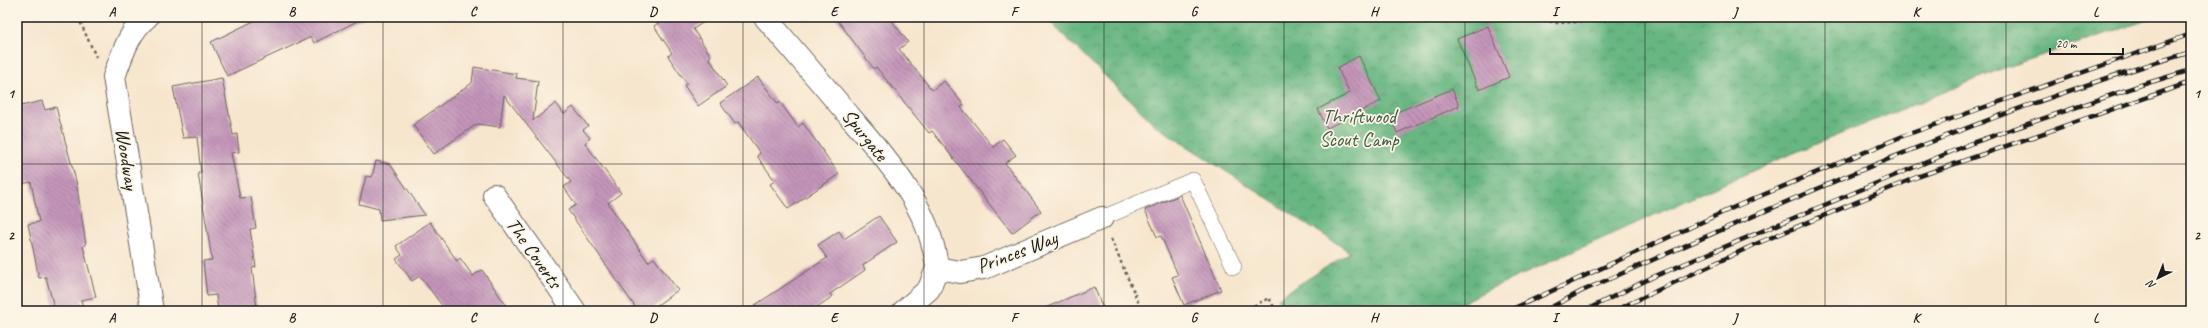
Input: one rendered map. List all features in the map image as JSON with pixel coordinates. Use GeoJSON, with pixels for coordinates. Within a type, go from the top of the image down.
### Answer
{"type":"FeatureCollection","features":[{"type":"Feature","properties":{"kind":"street","name":"Woodway"},"geometry":{"type":"LineString","coordinates":[[147,17],[138,24],[124,48],[114,77],[152,311]]}},
{"type":"Feature","properties":{"kind":"street","name":"Spurgate"},"geometry":{"type":"LineString","coordinates":[[765,17],[875,146],[902,182],[927,225],[936,248],[937,268]]}},
{"type":"Feature","properties":{"kind":"street","name":"The Coverts"},"geometry":{"type":"LineString","coordinates":[[494,195],[575,311]]}},
{"type":"Feature","properties":{"kind":"street","name":"Princes Way"},"geometry":{"type":"LineString","coordinates":[[937,268],[960,272],[984,268],[1102,218]]}},
{"type":"Feature","properties":{"kind":"street"},"geometry":{"type":"LineString","coordinates":[[904,311],[929,289],[937,268]]}},
{"type":"Feature","properties":{"kind":"lane"},"geometry":{"type":"LineString","coordinates":[[1102,218],[1193,180],[1234,266]]}},
{"type":"Feature","properties":{"kind":"path"},"geometry":{"type":"LineString","coordinates":[[78,17],[98,61],[114,77]]}},
{"type":"Feature","properties":{"kind":"path"},"geometry":{"type":"LineString","coordinates":[[1526,17],[1557,23],[1679,17]]}},
{"type":"Feature","properties":{"kind":"path"},"geometry":{"type":"LineString","coordinates":[[1102,218],[1142,311]]}},
{"type":"Feature","properties":{"kind":"path"},"geometry":{"type":"LineString","coordinates":[[1243,311],[1269,298],[1276,311]]}},
{"type":"Feature","properties":{"kind":"green space","name":"Thriftwood Scout Camp"},"geometry":{"type":"Polygon","coordinates":[[[1045,17],[2156,17],[2001,69],[1779,159],[1485,291],[1447,311],[1286,311],[1278,298],[1350,252],[1155,125],[1045,17]]]}},
{"type":"Feature","properties":{"kind":"building"},"geometry":{"type":"Polygon","coordinates":[[[262,17],[365,17],[314,43],[311,37],[227,76],[211,42],[262,17]]]}},
{"type":"Feature","properties":{"kind":"building"},"geometry":{"type":"Polygon","coordinates":[[[667,17],[712,17],[693,29],[711,56],[709,58],[727,86],[698,106],[684,85],[687,84],[668,56],[672,53],[654,26],[667,17]]]}},
{"type":"Feature","properties":{"kind":"building"},"geometry":{"type":"Polygon","coordinates":[[[835,17],[889,17],[908,42],[899,49],[932,90],[944,81],[964,105],[961,107],[993,147],[1003,139],[1016,155],[1005,163],[1041,211],[1012,233],[932,131],[929,133],[876,67],[874,69],[835,17]]]}},
{"type":"Feature","properties":{"kind":"building"},"geometry":{"type":"Polygon","coordinates":[[[1488,26],[1509,77],[1479,90],[1457,39],[1488,26]]]}},
{"type":"Feature","properties":{"kind":"building"},"geometry":{"type":"Polygon","coordinates":[[[1359,56],[1381,101],[1327,128],[1318,109],[1350,93],[1337,68],[1359,56]]]}},
{"type":"Feature","properties":{"kind":"building"},"geometry":{"type":"Polygon","coordinates":[[[474,67],[517,74],[516,78],[538,81],[533,121],[556,103],[564,114],[573,107],[588,126],[583,130],[590,138],[585,143],[621,193],[608,203],[648,262],[654,258],[678,290],[649,311],[638,311],[568,210],[576,205],[564,187],[571,182],[504,95],[500,127],[477,124],[434,154],[413,125],[472,83],[474,67]]]}},
{"type":"Feature","properties":{"kind":"building"},"geometry":{"type":"Polygon","coordinates":[[[758,77],[778,104],[780,102],[798,127],[803,123],[839,174],[788,209],[770,184],[775,181],[757,156],[760,153],[738,122],[735,124],[720,103],[758,77]]]}},
{"type":"Feature","properties":{"kind":"building"},"geometry":{"type":"Polygon","coordinates":[[[222,78],[233,135],[237,134],[239,152],[231,153],[240,198],[251,197],[256,228],[250,229],[256,267],[252,268],[257,308],[234,311],[218,311],[216,295],[207,296],[203,261],[212,260],[198,173],[201,173],[197,137],[183,138],[173,87],[222,78]]]}},
{"type":"Feature","properties":{"kind":"building"},"geometry":{"type":"Polygon","coordinates":[[[1452,89],[1459,106],[1397,133],[1390,115],[1452,89]]]}},
{"type":"Feature","properties":{"kind":"building"},"geometry":{"type":"Polygon","coordinates":[[[42,101],[45,110],[56,107],[76,181],[86,245],[83,246],[96,297],[81,300],[84,311],[55,311],[46,277],[39,278],[28,224],[39,222],[31,182],[17,185],[17,107],[42,101]]]}},
{"type":"Feature","properties":{"kind":"building"},"geometry":{"type":"Polygon","coordinates":[[[376,161],[390,164],[425,215],[380,220],[379,209],[359,204],[366,176],[372,177],[376,161]]]}},
{"type":"Feature","properties":{"kind":"building"},"geometry":{"type":"Polygon","coordinates":[[[1180,195],[1221,290],[1184,305],[1172,277],[1178,275],[1161,236],[1157,237],[1145,210],[1180,195]]]}},
{"type":"Feature","properties":{"kind":"building"},"geometry":{"type":"Polygon","coordinates":[[[879,216],[897,242],[863,265],[865,270],[830,294],[832,297],[811,311],[746,311],[827,258],[818,245],[839,231],[844,239],[879,216]]]}},
{"type":"Feature","properties":{"kind":"building"},"geometry":{"type":"Polygon","coordinates":[[[430,222],[457,261],[460,258],[473,276],[482,270],[510,311],[446,311],[420,276],[412,281],[396,259],[402,255],[396,246],[430,222]]]}},
{"type":"Feature","properties":{"kind":"building"},"geometry":{"type":"Polygon","coordinates":[[[1094,287],[1104,311],[1038,311],[1094,287]]]}},
{"type":"Feature","properties":{"kind":"railway"},"geometry":{"type":"LineString","coordinates":[[1508,311],[1739,205],[1903,136],[2191,34]]}},
{"type":"Feature","properties":{"kind":"railway"},"geometry":{"type":"LineString","coordinates":[[1544,311],[1582,291],[1883,161],[2035,103],[2113,76],[2191,52]]}},
{"type":"Feature","properties":{"kind":"railway"},"geometry":{"type":"LineString","coordinates":[[1584,311],[1653,277],[1972,143],[2141,85],[2191,70]]}},
{"type":"Feature","properties":{"kind":"railway"},"geometry":{"type":"LineString","coordinates":[[1614,311],[1758,243],[1917,177],[2191,82]]}}]}
